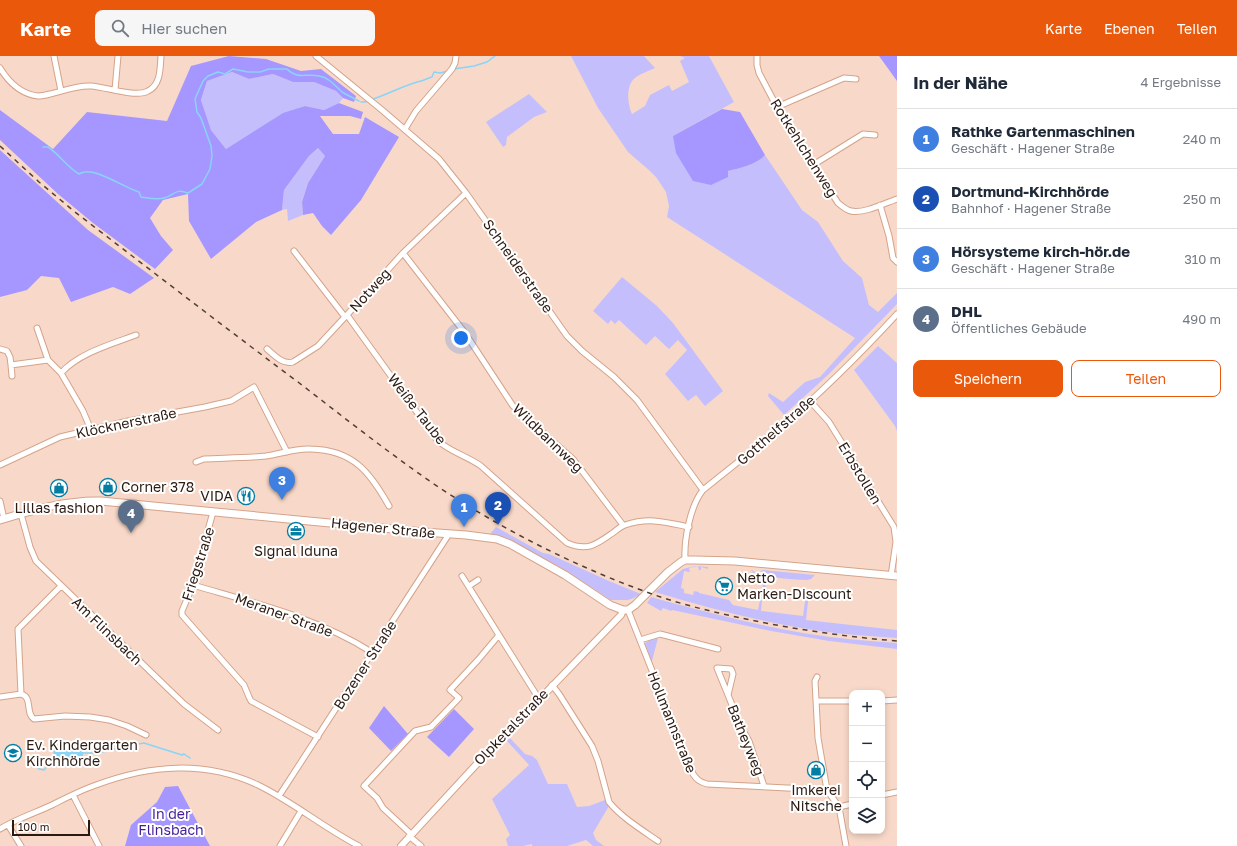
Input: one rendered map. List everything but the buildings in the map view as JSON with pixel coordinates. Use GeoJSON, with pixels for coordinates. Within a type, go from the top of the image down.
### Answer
{"type":"FeatureCollection","features":[{"type":"Feature","properties":{"kind":"main road","name":"Hagener Straße"},"geometry":{"type":"LineString","coordinates":[[2,519],[60,505],[92,501],[482,537],[504,541],[565,575],[610,605],[625,610]]}},
{"type":"Feature","properties":{"kind":"main road"},"geometry":{"type":"LineString","coordinates":[[625,610],[643,598],[668,572],[680,562],[685,560],[735,561],[894,576]]}},
{"type":"Feature","properties":{"kind":"street"},"geometry":{"type":"LineString","coordinates":[[54,56],[61,91]]}},
{"type":"Feature","properties":{"kind":"street"},"geometry":{"type":"LineString","coordinates":[[115,90],[118,56]]}},
{"type":"Feature","properties":{"kind":"street"},"geometry":{"type":"LineString","coordinates":[[0,68],[6,78],[23,92],[39,96],[83,86],[92,86],[141,94],[150,91],[156,84],[159,77],[161,56]]}},
{"type":"Feature","properties":{"kind":"street","name":"Schneiderstraße"},"geometry":{"type":"LineString","coordinates":[[316,56],[440,159],[466,193],[567,336],[614,377],[637,400],[703,490]]}},
{"type":"Feature","properties":{"kind":"street"},"geometry":{"type":"LineString","coordinates":[[405,129],[416,111],[452,69],[456,56]]}},
{"type":"Feature","properties":{"kind":"street","name":"Rotkehlchenweg"},"geometry":{"type":"LineString","coordinates":[[757,56],[759,74],[777,107],[832,196],[838,203],[845,209],[858,211],[866,210],[897,199]]}},
{"type":"Feature","properties":{"kind":"street"},"geometry":{"type":"LineString","coordinates":[[777,107],[844,78],[856,80]]}},
{"type":"Feature","properties":{"kind":"street"},"geometry":{"type":"LineString","coordinates":[[813,165],[863,134],[875,134]]}},
{"type":"Feature","properties":{"kind":"street","name":"Notweg"},"geometry":{"type":"LineString","coordinates":[[267,349],[289,364],[318,346],[403,253],[466,193]]}},
{"type":"Feature","properties":{"kind":"street"},"geometry":{"type":"LineString","coordinates":[[880,205],[889,236],[893,258],[897,262]]}},
{"type":"Feature","properties":{"kind":"street","name":"Weiße Taube"},"geometry":{"type":"LineString","coordinates":[[294,251],[346,316],[437,440],[444,446],[481,466],[567,543],[576,547],[585,548],[601,541],[623,525],[638,522],[657,520],[689,527]]}},
{"type":"Feature","properties":{"kind":"street","name":"Wildbannweg"},"geometry":{"type":"LineString","coordinates":[[403,253],[465,334],[513,406],[573,459],[623,525]]}},
{"type":"Feature","properties":{"kind":"street","name":"Gotthelfstraße"},"geometry":{"type":"LineString","coordinates":[[685,560],[685,550],[689,527],[696,503],[703,490],[782,426],[810,401],[848,365],[897,314]]}},
{"type":"Feature","properties":{"kind":"street"},"geometry":{"type":"LineString","coordinates":[[37,328],[48,360],[61,373],[83,411],[91,430]]}},
{"type":"Feature","properties":{"kind":"street"},"geometry":{"type":"LineString","coordinates":[[61,373],[75,361],[101,348],[136,335]]}},
{"type":"Feature","properties":{"kind":"street"},"geometry":{"type":"LineString","coordinates":[[0,349],[7,351],[10,357],[12,376]]}},
{"type":"Feature","properties":{"kind":"street"},"geometry":{"type":"LineString","coordinates":[[11,365],[48,360]]}},
{"type":"Feature","properties":{"kind":"street","name":"Klöcknerstraße"},"geometry":{"type":"LineString","coordinates":[[0,465],[60,437],[231,401],[254,387],[287,452]]}},
{"type":"Feature","properties":{"kind":"street","name":"Erbstollen"},"geometry":{"type":"LineString","coordinates":[[810,401],[829,422],[894,527],[896,542],[894,576]]}},
{"type":"Feature","properties":{"kind":"street"},"geometry":{"type":"LineString","coordinates":[[196,462],[204,459],[265,456],[310,449],[327,451],[355,462],[366,471],[378,487],[388,506]]}},
{"type":"Feature","properties":{"kind":"street"},"geometry":{"type":"LineString","coordinates":[[0,501],[2,519]]}},
{"type":"Feature","properties":{"kind":"street","name":"Friegstraße"},"geometry":{"type":"LineString","coordinates":[[213,512],[193,585],[182,611],[182,615],[244,685],[251,701],[318,737]]}},
{"type":"Feature","properties":{"kind":"street","name":"Am Flinsbach"},"geometry":{"type":"LineString","coordinates":[[21,514],[30,547],[36,561],[184,704],[218,730]]}},
{"type":"Feature","properties":{"kind":"street","name":"Bozener Straße"},"geometry":{"type":"LineString","coordinates":[[279,796],[450,534]]}},
{"type":"Feature","properties":{"kind":"street"},"geometry":{"type":"LineString","coordinates":[[462,576],[539,699]]}},
{"type":"Feature","properties":{"kind":"street"},"geometry":{"type":"LineString","coordinates":[[469,586],[478,580]]}},
{"type":"Feature","properties":{"kind":"street","name":"Meraner Straße"},"geometry":{"type":"LineString","coordinates":[[193,585],[305,620],[361,645],[373,653]]}},
{"type":"Feature","properties":{"kind":"street"},"geometry":{"type":"LineString","coordinates":[[21,694],[18,629],[61,586]]}},
{"type":"Feature","properties":{"kind":"street","name":"Hollmannstraße"},"geometry":{"type":"LineString","coordinates":[[625,610],[640,640],[696,780],[707,784],[827,790]]}},
{"type":"Feature","properties":{"kind":"street","name":"Olpketalstraße"},"geometry":{"type":"LineString","coordinates":[[401,846],[552,685],[625,610]]}},
{"type":"Feature","properties":{"kind":"street"},"geometry":{"type":"LineString","coordinates":[[640,640],[660,634],[718,649]]}},
{"type":"Feature","properties":{"kind":"street"},"geometry":{"type":"LineString","coordinates":[[421,846],[382,808],[377,798],[364,786],[415,731],[431,727],[459,698],[450,690],[499,635]]}},
{"type":"Feature","properties":{"kind":"street","name":"Batheyweg"},"geometry":{"type":"LineString","coordinates":[[728,695],[733,674],[732,671],[717,668],[725,688],[741,726],[749,741],[764,786]]}},
{"type":"Feature","properties":{"kind":"street"},"geometry":{"type":"LineString","coordinates":[[817,677],[814,681],[818,738],[827,790],[839,807],[846,846]]}},
{"type":"Feature","properties":{"kind":"street"},"geometry":{"type":"LineString","coordinates":[[552,685],[592,746],[598,761],[609,802],[645,833],[658,841]]}},
{"type":"Feature","properties":{"kind":"street"},"geometry":{"type":"LineString","coordinates":[[0,697],[21,694],[25,695],[27,698],[30,715],[34,719],[65,716],[90,717],[110,720],[146,735]]}},
{"type":"Feature","properties":{"kind":"street"},"geometry":{"type":"LineString","coordinates":[[885,700],[897,700]]}},
{"type":"Feature","properties":{"kind":"street"},"geometry":{"type":"LineString","coordinates":[[816,701],[849,701]]}},
{"type":"Feature","properties":{"kind":"street"},"geometry":{"type":"LineString","coordinates":[[0,829],[96,785],[134,774],[177,767],[231,775],[256,785],[279,796],[327,828],[359,846]]}},
{"type":"Feature","properties":{"kind":"street"},"geometry":{"type":"LineString","coordinates":[[885,794],[897,792]]}},
{"type":"Feature","properties":{"kind":"street"},"geometry":{"type":"LineString","coordinates":[[74,795],[99,846]]}},
{"type":"Feature","properties":{"kind":"street"},"geometry":{"type":"LineString","coordinates":[[839,807],[849,805]]}},
{"type":"Feature","properties":{"kind":"street"},"geometry":{"type":"LineString","coordinates":[[280,846],[301,811]]}},
{"type":"Feature","properties":{"kind":"street"},"geometry":{"type":"LineString","coordinates":[[8,825],[21,846]]}},
{"type":"Feature","properties":{"kind":"shaded area"},"geometry":{"type":"Polygon","coordinates":[[[571,56],[644,56],[655,68],[639,75],[632,81],[628,96],[632,114],[645,106],[650,95],[669,85],[672,91],[689,82],[680,61],[685,58],[680,56],[709,56],[734,102],[673,136],[728,171],[753,164],[765,155],[802,210],[818,222],[843,261],[862,278],[869,305],[878,312],[897,293],[897,304],[829,374],[784,415],[768,396],[769,393],[783,402],[805,382],[820,377],[855,338],[667,217],[669,206],[666,192],[656,177],[628,152],[598,108],[571,56]]]}},
{"type":"Feature","properties":{"kind":"shaded area"},"geometry":{"type":"Polygon","coordinates":[[[232,72],[249,79],[273,74],[293,82],[314,82],[336,91],[343,98],[339,103],[324,110],[305,106],[282,114],[226,149],[211,130],[201,100],[207,81],[232,72]]]}},
{"type":"Feature","properties":{"kind":"shaded area"},"geometry":{"type":"Polygon","coordinates":[[[529,94],[547,112],[534,117],[507,137],[506,145],[503,147],[486,122],[529,94]]]}},
{"type":"Feature","properties":{"kind":"shaded area"},"geometry":{"type":"Polygon","coordinates":[[[318,148],[325,156],[308,183],[302,202],[303,215],[288,221],[287,209],[282,210],[284,190],[309,156],[318,148]]]}},
{"type":"Feature","properties":{"kind":"shaded area"},"geometry":{"type":"Polygon","coordinates":[[[622,277],[657,306],[673,323],[723,391],[705,406],[696,395],[688,401],[665,374],[687,350],[678,340],[669,349],[655,336],[646,345],[619,320],[615,324],[611,320],[608,324],[593,311],[622,277]]]}},
{"type":"Feature","properties":{"kind":"shaded area"},"geometry":{"type":"Polygon","coordinates":[[[878,346],[897,363],[897,431],[895,426],[854,370],[878,346]]]}},
{"type":"Feature","properties":{"kind":"shaded area"},"geometry":{"type":"Polygon","coordinates":[[[496,527],[543,553],[549,554],[641,594],[628,600],[611,600],[562,568],[504,537],[490,534],[496,527]]]}},
{"type":"Feature","properties":{"kind":"shaded area"},"geometry":{"type":"Polygon","coordinates":[[[697,566],[689,568],[690,572],[684,571],[681,588],[684,589],[684,593],[693,595],[694,591],[699,592],[729,600],[733,605],[758,610],[763,585],[760,584],[752,570],[763,580],[766,588],[764,587],[763,593],[765,593],[764,599],[762,600],[761,611],[803,616],[806,594],[807,595],[809,593],[806,620],[897,630],[897,638],[805,629],[719,610],[655,592],[683,569],[697,566]]]}},
{"type":"Feature","properties":{"kind":"shaded area"},"geometry":{"type":"Polygon","coordinates":[[[698,566],[708,567],[708,569],[701,567],[701,570],[699,570],[698,566]]]}},
{"type":"Feature","properties":{"kind":"shaded area"},"geometry":{"type":"Polygon","coordinates":[[[763,570],[815,575],[811,579],[807,580],[782,578],[764,574],[760,571],[763,570]]]}},
{"type":"Feature","properties":{"kind":"shaded area"},"geometry":{"type":"Polygon","coordinates":[[[651,597],[727,617],[803,633],[838,638],[897,643],[897,649],[829,641],[771,631],[671,611],[663,608],[661,611],[647,603],[651,597]]]}},
{"type":"Feature","properties":{"kind":"shaded area"},"geometry":{"type":"Polygon","coordinates":[[[658,637],[652,661],[645,643],[658,637]]]}},
{"type":"Feature","properties":{"kind":"shaded area"},"geometry":{"type":"Polygon","coordinates":[[[510,738],[525,754],[532,756],[537,760],[548,784],[567,784],[577,807],[589,806],[605,800],[609,806],[593,833],[596,840],[604,846],[593,846],[586,840],[567,846],[532,846],[532,844],[523,846],[508,846],[506,839],[510,835],[492,799],[529,765],[507,741],[510,738]]]}},
{"type":"Feature","properties":{"kind":"green space"},"geometry":{"type":"Polygon","coordinates":[[[229,56],[266,59],[301,71],[321,69],[356,96],[354,102],[343,98],[336,91],[314,82],[293,82],[273,74],[249,79],[232,72],[207,81],[201,100],[211,130],[226,149],[283,113],[305,106],[324,110],[339,103],[363,112],[361,119],[350,116],[320,116],[333,134],[359,134],[365,117],[399,137],[361,200],[331,235],[322,226],[313,213],[303,215],[302,202],[308,183],[325,156],[318,148],[309,156],[284,190],[282,210],[256,222],[211,259],[189,221],[188,194],[163,200],[150,218],[161,236],[173,250],[155,269],[93,223],[58,194],[0,140],[0,110],[53,149],[87,112],[167,121],[191,66],[229,56]]]}},
{"type":"Feature","properties":{"kind":"green space"},"geometry":{"type":"Polygon","coordinates":[[[879,56],[897,56],[897,81],[879,56]]]}},
{"type":"Feature","properties":{"kind":"green space"},"geometry":{"type":"Polygon","coordinates":[[[722,109],[740,112],[765,155],[753,164],[728,171],[728,177],[711,185],[693,181],[676,153],[673,136],[722,109]]]}},
{"type":"Feature","properties":{"kind":"green space"},"geometry":{"type":"Polygon","coordinates":[[[0,150],[88,230],[154,278],[130,294],[113,287],[71,302],[59,278],[41,276],[27,290],[0,297],[0,150]]]}},
{"type":"Feature","properties":{"kind":"green space"},"geometry":{"type":"Polygon","coordinates":[[[384,706],[408,734],[391,751],[369,728],[384,706]]]}},
{"type":"Feature","properties":{"kind":"green space"},"geometry":{"type":"Polygon","coordinates":[[[454,709],[474,729],[449,757],[427,737],[454,709]]]}},
{"type":"Feature","properties":{"kind":"green space","name":"In der Flinsbach"},"geometry":{"type":"Polygon","coordinates":[[[178,786],[210,846],[125,846],[131,825],[157,802],[165,787],[178,786]]]}},
{"type":"Feature","properties":{"kind":"water"},"geometry":{"type":"Polygon","coordinates":[[[80,742],[83,750],[83,759],[60,766],[56,762],[54,757],[55,746],[80,742]]]}},
{"type":"Feature","properties":{"kind":"waterway"},"geometry":{"type":"LineString","coordinates":[[454,69],[474,66],[487,62],[495,56]]}},
{"type":"Feature","properties":{"kind":"waterway"},"geometry":{"type":"LineString","coordinates":[[43,147],[48,147],[79,174],[83,172],[91,172],[105,176],[139,192],[141,197],[162,199],[180,191],[188,193],[202,184],[210,169],[212,156],[211,146],[201,118],[197,112],[195,99],[203,81],[208,76],[218,72],[225,74],[233,69],[248,72],[260,72],[269,69],[287,69],[299,75],[314,75],[326,78],[342,92],[359,101]]}},
{"type":"Feature","properties":{"kind":"waterway"},"geometry":{"type":"LineString","coordinates":[[373,99],[432,77],[434,72],[440,73],[448,71]]}},
{"type":"Feature","properties":{"kind":"waterway"},"geometry":{"type":"LineString","coordinates":[[361,102],[369,101]]}},
{"type":"Feature","properties":{"kind":"waterway"},"geometry":{"type":"LineString","coordinates":[[83,753],[98,753],[144,743],[182,755],[184,754],[190,758]]}},
{"type":"Feature","properties":{"kind":"waterway"},"geometry":{"type":"LineString","coordinates":[[35,763],[39,769],[44,770],[54,759]]}},
{"type":"Feature","properties":{"kind":"railway"},"geometry":{"type":"LineString","coordinates":[[0,146],[39,182],[75,212],[186,297],[380,445],[431,482],[481,514],[560,556],[660,597],[709,611],[785,627],[830,634],[897,641]]}},
{"type":"Feature","properties":{"kind":"place","name":"Corner 378"},"geometry":{"type":"Point","coordinates":[108,487]}},
{"type":"Feature","properties":{"kind":"place","name":"Lillas fashion"},"geometry":{"type":"Point","coordinates":[59,488]}},
{"type":"Feature","properties":{"kind":"place","name":"VIDA"},"geometry":{"type":"Point","coordinates":[246,496]}},
{"type":"Feature","properties":{"kind":"place","name":"Hörsysteme kirch-hör.de"},"geometry":{"type":"Point","coordinates":[282,500]}},
{"type":"Feature","properties":{"kind":"place","name":"Dortmund-Kirchhörde"},"geometry":{"type":"Point","coordinates":[498,525]}},
{"type":"Feature","properties":{"kind":"place","name":"Rathke Gartenmaschinen"},"geometry":{"type":"Point","coordinates":[464,527]}},
{"type":"Feature","properties":{"kind":"place","name":"Signal Iduna"},"geometry":{"type":"Point","coordinates":[296,531]}},
{"type":"Feature","properties":{"kind":"place","name":"DHL"},"geometry":{"type":"Point","coordinates":[131,533]}},
{"type":"Feature","properties":{"kind":"place","name":"Netto Marken-Discount"},"geometry":{"type":"Point","coordinates":[724,586]}},
{"type":"Feature","properties":{"kind":"place","name":"Ev. Kindergarten Kirchhörde"},"geometry":{"type":"Point","coordinates":[13,753]}},
{"type":"Feature","properties":{"kind":"place","name":"Imkerei Nitsche"},"geometry":{"type":"Point","coordinates":[816,770]}}]}
